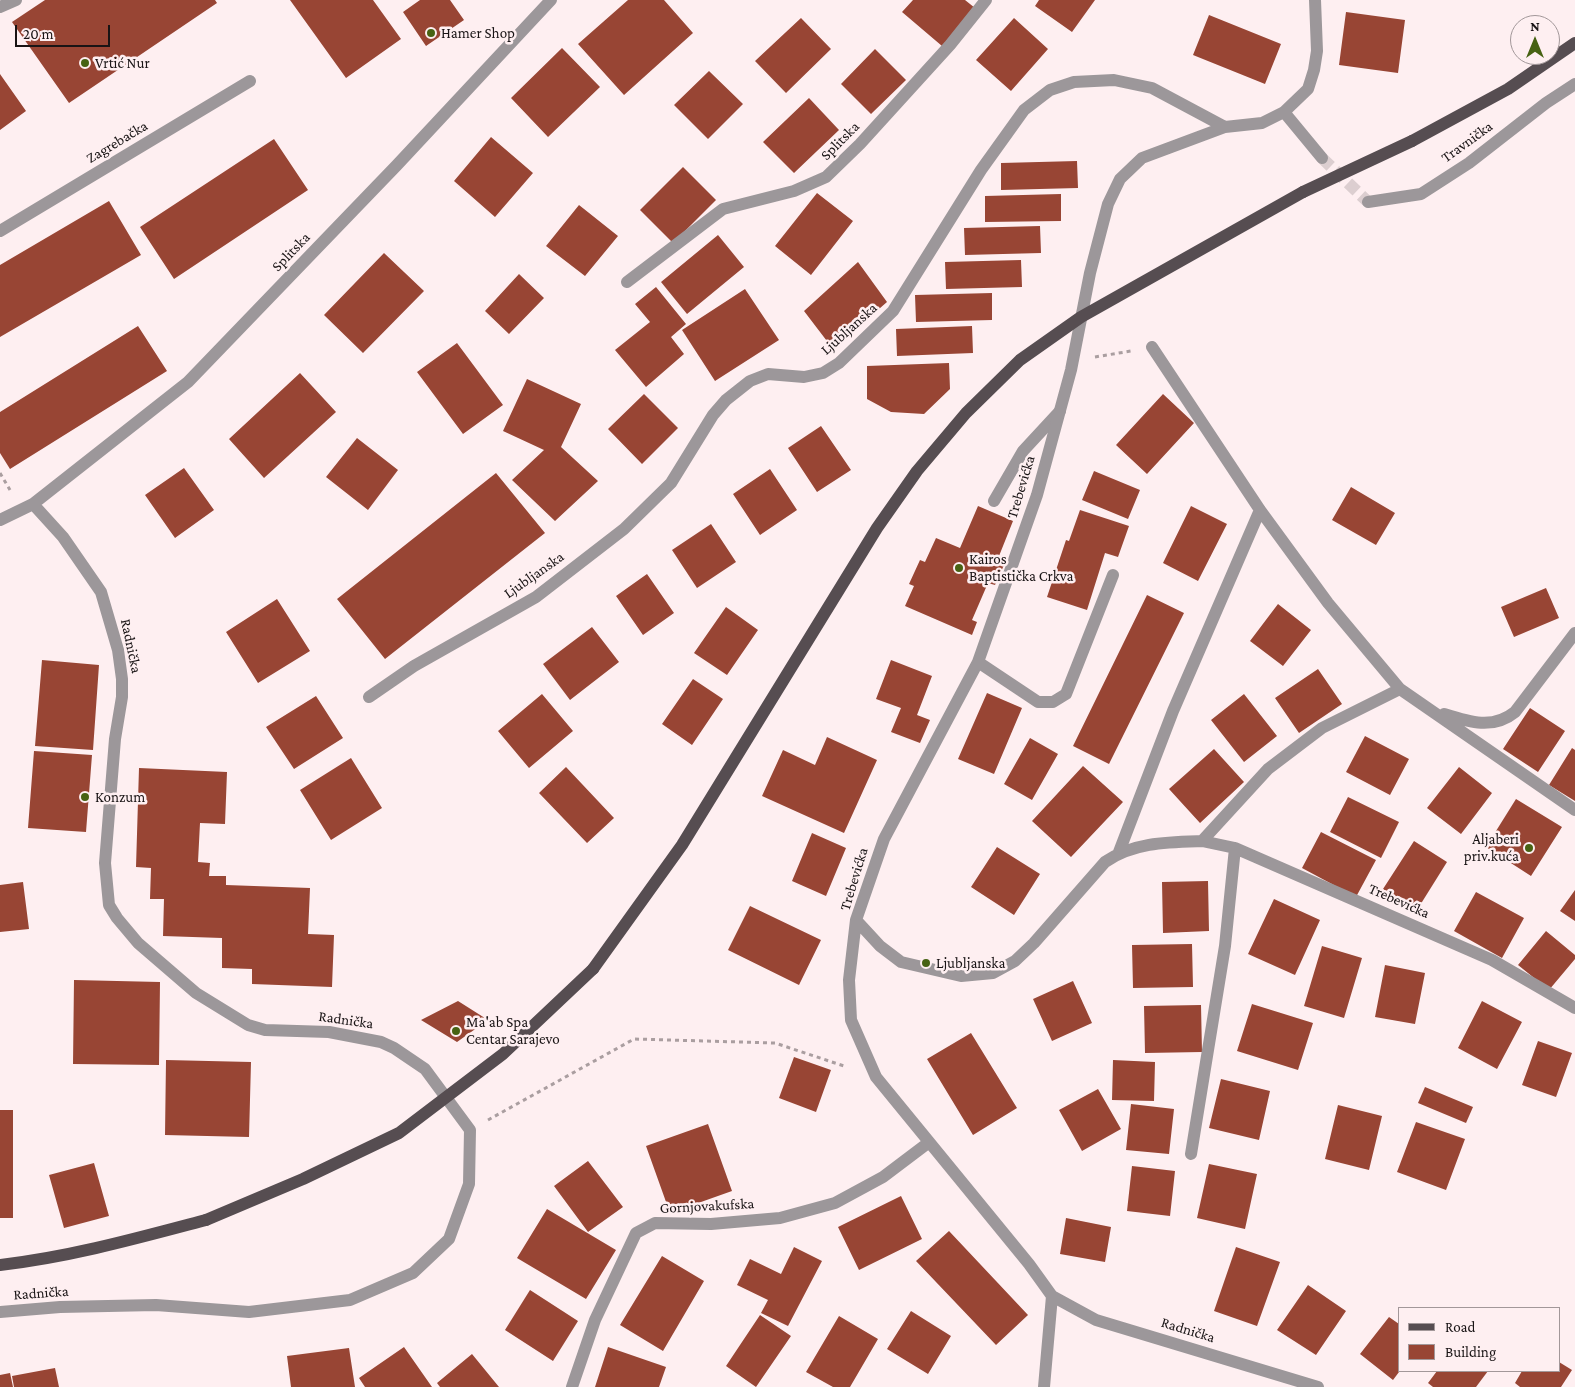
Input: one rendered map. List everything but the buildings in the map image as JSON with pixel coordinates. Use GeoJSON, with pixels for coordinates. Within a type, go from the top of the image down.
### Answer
{"type":"FeatureCollection","features":[{"type":"Feature","properties":{"kind":"main road"},"geometry":{"type":"LineString","coordinates":[[0,1265],[38,1261],[112,1245],[206,1220],[303,1179],[399,1133],[503,1054],[593,970],[682,845],[876,528],[917,471],[966,413],[1020,360],[1081,317],[1303,192],[1412,141],[1508,90],[1575,43]]}},
{"type":"Feature","properties":{"kind":"street"},"geometry":{"type":"LineString","coordinates":[[0,7],[16,0]]}},
{"type":"Feature","properties":{"kind":"street","name":"Splitska"},"geometry":{"type":"LineString","coordinates":[[33,504],[188,382],[390,172],[551,0]]}},
{"type":"Feature","properties":{"kind":"street","name":"Splitska"},"geometry":{"type":"LineString","coordinates":[[628,282],[723,209],[794,191],[826,177],[860,144],[950,45],[986,0]]}},
{"type":"Feature","properties":{"kind":"street"},"geometry":{"type":"LineString","coordinates":[[1081,317],[1108,204],[1120,179],[1142,158],[1225,128],[1262,123],[1284,112],[1308,89],[1314,70],[1317,51],[1315,0]]}},
{"type":"Feature","properties":{"kind":"street","name":"Ljubljanska"},"geometry":{"type":"LineString","coordinates":[[369,696],[414,666],[536,597],[624,529],[671,483],[713,415],[726,400],[750,381],[768,374],[804,377],[823,373],[840,363],[893,311],[981,170],[1024,110],[1050,90],[1074,82],[1114,80],[1152,88],[1225,128]]}},
{"type":"Feature","properties":{"kind":"street","name":"Zagrebačka"},"geometry":{"type":"LineString","coordinates":[[0,231],[250,81]]}},
{"type":"Feature","properties":{"kind":"street","name":"Travnička"},"geometry":{"type":"LineString","coordinates":[[1368,202],[1421,194],[1469,163],[1546,103],[1575,84]]}},
{"type":"Feature","properties":{"kind":"street"},"geometry":{"type":"LineString","coordinates":[[1284,112],[1322,158]]}},
{"type":"Feature","properties":{"kind":"street","name":"Trebevićka"},"geometry":{"type":"LineString","coordinates":[[1081,317],[1060,412],[1037,495],[978,662],[884,839],[856,920],[880,946],[901,962],[961,976],[993,973],[1015,961],[1105,862],[1119,852],[1151,844],[1202,841],[1235,848],[1492,960],[1575,1008]]}},
{"type":"Feature","properties":{"kind":"street"},"geometry":{"type":"LineString","coordinates":[[1152,347],[1260,510],[1328,603],[1400,689],[1575,810]]}},
{"type":"Feature","properties":{"kind":"street"},"geometry":{"type":"LineString","coordinates":[[994,501],[1023,451],[1060,412]]}},
{"type":"Feature","properties":{"kind":"street"},"geometry":{"type":"LineString","coordinates":[[0,520],[33,504]]}},
{"type":"Feature","properties":{"kind":"street","name":"Radnička"},"geometry":{"type":"LineString","coordinates":[[0,1312],[60,1307],[156,1305],[249,1312],[350,1300],[413,1272],[449,1239],[469,1184],[470,1130],[425,1069],[394,1048],[381,1042],[329,1032],[265,1030],[248,1025],[196,993],[138,943],[117,918],[109,904],[105,863],[115,739],[122,697],[122,679],[118,650],[101,592],[63,537],[33,504]]}},
{"type":"Feature","properties":{"kind":"street","name":"Trebevićka"},"geometry":{"type":"LineString","coordinates":[[1119,852],[1173,711],[1260,510]]}},
{"type":"Feature","properties":{"kind":"street"},"geometry":{"type":"LineString","coordinates":[[978,662],[1038,702],[1053,702],[1066,694],[1113,575]]}},
{"type":"Feature","properties":{"kind":"street"},"geometry":{"type":"LineString","coordinates":[[1430,710],[1470,722],[1496,722],[1506,719],[1515,712],[1575,633]]}},
{"type":"Feature","properties":{"kind":"street"},"geometry":{"type":"LineString","coordinates":[[1202,841],[1268,769],[1322,728],[1400,689]]}},
{"type":"Feature","properties":{"kind":"street"},"geometry":{"type":"LineString","coordinates":[[1191,1154],[1225,946],[1235,848]]}},
{"type":"Feature","properties":{"kind":"street"},"geometry":{"type":"LineString","coordinates":[[856,920],[849,980],[850,1020],[876,1077],[928,1143],[1029,1264],[1052,1296],[1044,1387]]}},
{"type":"Feature","properties":{"kind":"street","name":"Gornjovakufska"},"geometry":{"type":"LineString","coordinates":[[572,1387],[595,1320],[636,1234],[655,1223],[711,1224],[780,1218],[834,1203],[883,1178],[928,1143]]}},
{"type":"Feature","properties":{"kind":"street","name":"Radnička"},"geometry":{"type":"LineString","coordinates":[[1052,1296],[1096,1320],[1318,1387]]}},
{"type":"Feature","properties":{"kind":"path"},"geometry":{"type":"LineString","coordinates":[[1072,361],[1152,347]]}},
{"type":"Feature","properties":{"kind":"path"},"geometry":{"type":"LineString","coordinates":[[470,1130],[634,1039],[775,1043],[876,1077]]}},
{"type":"Feature","properties":{"kind":"tunnel"},"geometry":{"type":"LineString","coordinates":[[1322,158],[1368,202]]}},
{"type":"Feature","properties":{"kind":"place","name":"Hamer Shop"},"geometry":{"type":"Point","coordinates":[431,33]}},
{"type":"Feature","properties":{"kind":"place","name":"Vrtić Nur"},"geometry":{"type":"Point","coordinates":[85,63]}},
{"type":"Feature","properties":{"kind":"place","name":"Kairos Baptistička Crkva"},"geometry":{"type":"Point","coordinates":[959,568]}},
{"type":"Feature","properties":{"kind":"place","name":"Konzum"},"geometry":{"type":"Point","coordinates":[85,797]}},
{"type":"Feature","properties":{"kind":"place","name":"Aljaberi priv.kuća"},"geometry":{"type":"Point","coordinates":[1529,848]}},
{"type":"Feature","properties":{"kind":"place","name":"Ljubljanska"},"geometry":{"type":"Point","coordinates":[926,963]}},
{"type":"Feature","properties":{"kind":"place","name":"Ma'ab Spa Centar Sarajevo"},"geometry":{"type":"Point","coordinates":[456,1031]}}]}
